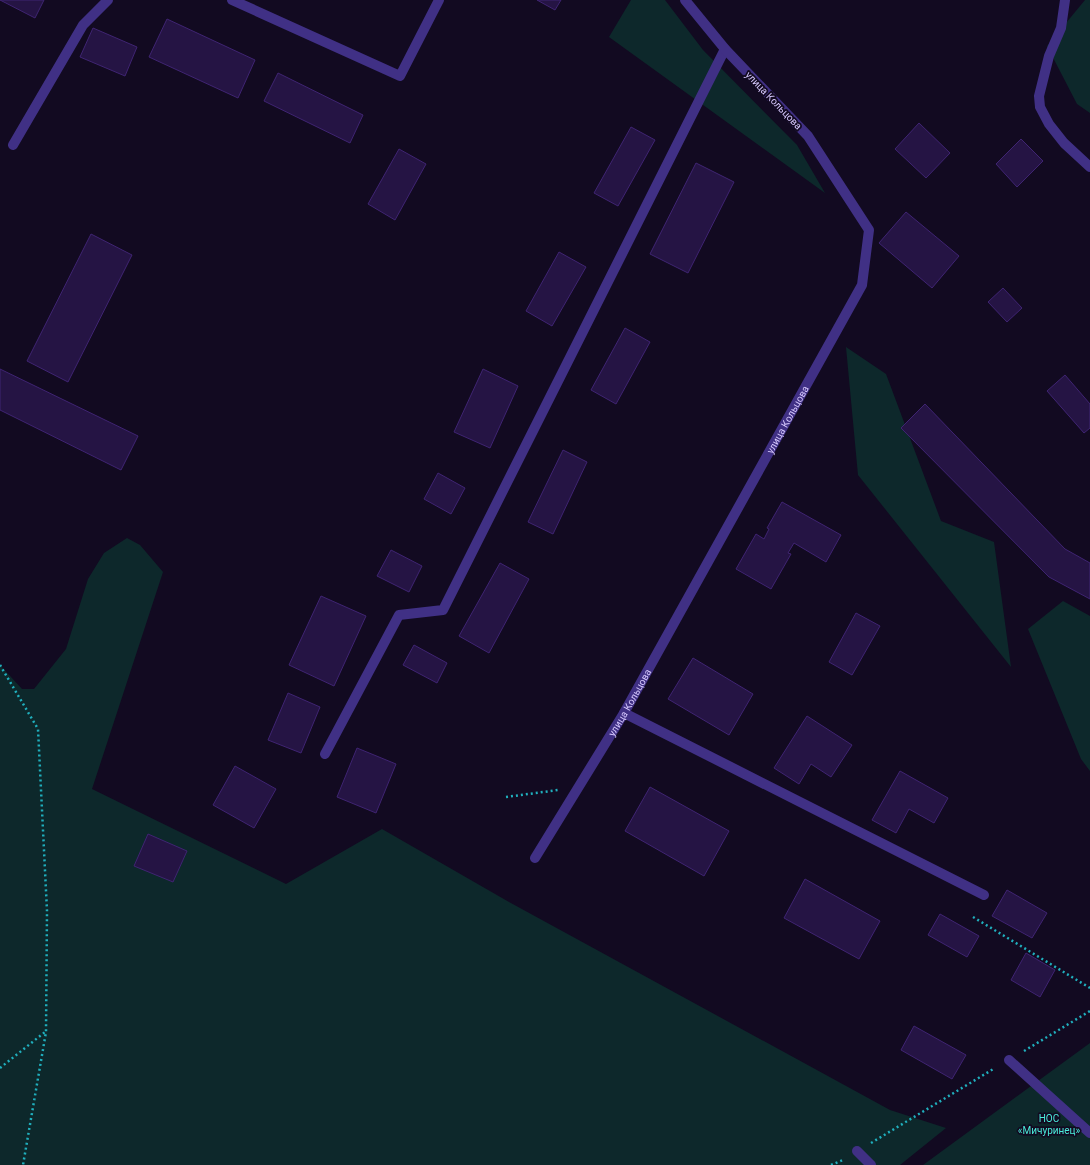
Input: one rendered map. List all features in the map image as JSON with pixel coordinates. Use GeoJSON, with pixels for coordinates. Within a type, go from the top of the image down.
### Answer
{"type":"FeatureCollection","features":[{"type":"Feature","properties":{"kind":"street"},"geometry":{"type":"LineString","coordinates":[[13,145],[83,25],[108,0]]}},
{"type":"Feature","properties":{"kind":"street"},"geometry":{"type":"LineString","coordinates":[[232,0],[400,76],[438,0]]}},
{"type":"Feature","properties":{"kind":"street","name":"улица Кольцова"},"geometry":{"type":"LineString","coordinates":[[535,858],[624,713],[862,285],[869,230],[808,136],[725,49],[685,0]]}},
{"type":"Feature","properties":{"kind":"street"},"geometry":{"type":"LineString","coordinates":[[1065,0],[1061,28],[1049,56],[1039,96],[1040,107],[1048,124],[1064,143],[1090,167]]}},
{"type":"Feature","properties":{"kind":"street"},"geometry":{"type":"LineString","coordinates":[[325,754],[399,615],[443,610],[725,49]]}},
{"type":"Feature","properties":{"kind":"street"},"geometry":{"type":"LineString","coordinates":[[624,713],[984,895]]}},
{"type":"Feature","properties":{"kind":"street"},"geometry":{"type":"LineString","coordinates":[[1009,1060],[1090,1133]]}},
{"type":"Feature","properties":{"kind":"street"},"geometry":{"type":"LineString","coordinates":[[857,1152],[871,1165]]}},
{"type":"Feature","properties":{"kind":"path"},"geometry":{"type":"LineString","coordinates":[[0,665],[38,729],[47,911],[46,1032],[23,1165]]}},
{"type":"Feature","properties":{"kind":"path"},"geometry":{"type":"LineString","coordinates":[[506,797],[578,787]]}},
{"type":"Feature","properties":{"kind":"path"},"geometry":{"type":"LineString","coordinates":[[974,917],[1090,988]]}},
{"type":"Feature","properties":{"kind":"path"},"geometry":{"type":"LineString","coordinates":[[831,1165],[857,1152],[1090,1011]]}},
{"type":"Feature","properties":{"kind":"path"},"geometry":{"type":"LineString","coordinates":[[0,1068],[46,1032]]}},
{"type":"Feature","properties":{"kind":"green space"},"geometry":{"type":"Polygon","coordinates":[[[631,0],[665,0],[703,50],[797,145],[825,193],[609,37],[631,0]]]}},
{"type":"Feature","properties":{"kind":"green space"},"geometry":{"type":"Polygon","coordinates":[[[1085,0],[1090,0],[1090,113],[1077,104],[1047,46],[1085,0]]]}},
{"type":"Feature","properties":{"kind":"green space"},"geometry":{"type":"Polygon","coordinates":[[[846,347],[886,374],[941,521],[994,542],[1011,667],[858,475],[846,347]]]}},
{"type":"Feature","properties":{"kind":"green space"},"geometry":{"type":"Polygon","coordinates":[[[127,538],[140,545],[163,572],[92,789],[286,884],[382,829],[509,902],[890,1110],[946,1128],[900,1165],[0,1165],[0,665],[22,689],[34,689],[66,649],[88,579],[104,553],[127,538]]]}},
{"type":"Feature","properties":{"kind":"green space"},"geometry":{"type":"Polygon","coordinates":[[[1063,601],[1090,616],[1090,771],[1081,759],[1028,629],[1063,601]]]}},
{"type":"Feature","properties":{"kind":"green space","name":"НОС «Мичуринец»"},"geometry":{"type":"Polygon","coordinates":[[[1090,1043],[1090,1165],[923,1165],[1090,1043]]]}},
{"type":"Feature","properties":{"kind":"building"},"geometry":{"type":"Polygon","coordinates":[[[0,0],[44,0],[35,18],[0,0]]]}},
{"type":"Feature","properties":{"kind":"building"},"geometry":{"type":"Polygon","coordinates":[[[537,0],[561,0],[555,10],[537,0]]]}},
{"type":"Feature","properties":{"kind":"building"},"geometry":{"type":"Polygon","coordinates":[[[167,19],[255,60],[238,98],[149,57],[167,19]]]}},
{"type":"Feature","properties":{"kind":"building"},"geometry":{"type":"Polygon","coordinates":[[[93,28],[137,47],[125,76],[80,57],[93,28]]]}},
{"type":"Feature","properties":{"kind":"building"},"geometry":{"type":"Polygon","coordinates":[[[278,73],[363,115],[350,143],[264,101],[278,73]]]}},
{"type":"Feature","properties":{"kind":"building"},"geometry":{"type":"Polygon","coordinates":[[[919,123],[950,153],[926,178],[895,149],[919,123]]]}},
{"type":"Feature","properties":{"kind":"building"},"geometry":{"type":"Polygon","coordinates":[[[631,127],[655,140],[618,206],[594,193],[631,127]]]}},
{"type":"Feature","properties":{"kind":"building"},"geometry":{"type":"Polygon","coordinates":[[[1021,139],[1043,161],[1017,187],[996,164],[1021,139]]]}},
{"type":"Feature","properties":{"kind":"building"},"geometry":{"type":"Polygon","coordinates":[[[399,149],[426,164],[395,220],[368,204],[399,149]]]}},
{"type":"Feature","properties":{"kind":"building"},"geometry":{"type":"Polygon","coordinates":[[[696,163],[734,182],[688,273],[650,254],[696,163]]]}},
{"type":"Feature","properties":{"kind":"building"},"geometry":{"type":"Polygon","coordinates":[[[906,212],[959,256],[932,288],[879,243],[906,212]]]}},
{"type":"Feature","properties":{"kind":"building"},"geometry":{"type":"Polygon","coordinates":[[[91,234],[132,255],[68,382],[27,361],[91,234]]]}},
{"type":"Feature","properties":{"kind":"building"},"geometry":{"type":"Polygon","coordinates":[[[559,252],[586,267],[552,326],[526,311],[559,252]]]}},
{"type":"Feature","properties":{"kind":"building"},"geometry":{"type":"Polygon","coordinates":[[[1003,288],[1022,308],[1007,322],[988,302],[1003,288]]]}},
{"type":"Feature","properties":{"kind":"building"},"geometry":{"type":"Polygon","coordinates":[[[625,328],[650,342],[616,404],[591,390],[625,328]]]}},
{"type":"Feature","properties":{"kind":"building"},"geometry":{"type":"Polygon","coordinates":[[[0,369],[138,436],[121,470],[0,410],[0,369]]]}},
{"type":"Feature","properties":{"kind":"building"},"geometry":{"type":"Polygon","coordinates":[[[483,369],[518,386],[490,448],[454,432],[483,369]]]}},
{"type":"Feature","properties":{"kind":"building"},"geometry":{"type":"Polygon","coordinates":[[[1065,375],[1090,404],[1090,428],[1084,433],[1047,391],[1065,375]]]}},
{"type":"Feature","properties":{"kind":"building"},"geometry":{"type":"Polygon","coordinates":[[[925,404],[1065,549],[1090,563],[1090,599],[1049,577],[901,428],[925,404]]]}},
{"type":"Feature","properties":{"kind":"building"},"geometry":{"type":"Polygon","coordinates":[[[563,450],[587,462],[553,534],[528,522],[563,450]]]}},
{"type":"Feature","properties":{"kind":"building"},"geometry":{"type":"Polygon","coordinates":[[[438,473],[465,488],[451,514],[424,499],[438,473]]]}},
{"type":"Feature","properties":{"kind":"building"},"geometry":{"type":"Polygon","coordinates":[[[782,502],[841,535],[826,562],[794,543],[788,553],[791,554],[771,589],[736,569],[756,534],[764,539],[769,529],[767,528],[782,502]]]}},
{"type":"Feature","properties":{"kind":"building"},"geometry":{"type":"Polygon","coordinates":[[[391,550],[422,566],[409,592],[377,576],[391,550]]]}},
{"type":"Feature","properties":{"kind":"building"},"geometry":{"type":"Polygon","coordinates":[[[500,563],[529,579],[489,653],[459,636],[500,563]]]}},
{"type":"Feature","properties":{"kind":"building"},"geometry":{"type":"Polygon","coordinates":[[[321,596],[366,616],[334,686],[289,665],[321,596]]]}},
{"type":"Feature","properties":{"kind":"building"},"geometry":{"type":"Polygon","coordinates":[[[856,613],[880,626],[852,675],[829,662],[856,613]]]}},
{"type":"Feature","properties":{"kind":"building"},"geometry":{"type":"Polygon","coordinates":[[[414,645],[447,663],[437,683],[403,665],[414,645]]]}},
{"type":"Feature","properties":{"kind":"building"},"geometry":{"type":"Polygon","coordinates":[[[693,658],[753,694],[729,735],[668,699],[693,658]]]}},
{"type":"Feature","properties":{"kind":"building"},"geometry":{"type":"Polygon","coordinates":[[[288,693],[320,707],[301,753],[268,740],[288,693]]]}},
{"type":"Feature","properties":{"kind":"building"},"geometry":{"type":"Polygon","coordinates":[[[807,716],[852,745],[831,777],[811,764],[799,784],[774,768],[807,716]]]}},
{"type":"Feature","properties":{"kind":"building"},"geometry":{"type":"Polygon","coordinates":[[[357,748],[396,764],[376,813],[337,797],[357,748]]]}},
{"type":"Feature","properties":{"kind":"building"},"geometry":{"type":"Polygon","coordinates":[[[235,766],[276,789],[254,828],[213,805],[235,766]]]}},
{"type":"Feature","properties":{"kind":"building"},"geometry":{"type":"Polygon","coordinates":[[[900,771],[948,798],[934,823],[909,809],[896,833],[872,820],[900,771]]]}},
{"type":"Feature","properties":{"kind":"building"},"geometry":{"type":"Polygon","coordinates":[[[650,787],[729,831],[704,876],[625,831],[650,787]]]}},
{"type":"Feature","properties":{"kind":"building"},"geometry":{"type":"Polygon","coordinates":[[[148,834],[187,851],[173,882],[134,866],[148,834]]]}},
{"type":"Feature","properties":{"kind":"building"},"geometry":{"type":"Polygon","coordinates":[[[805,879],[880,921],[859,959],[784,918],[805,879]]]}},
{"type":"Feature","properties":{"kind":"building"},"geometry":{"type":"Polygon","coordinates":[[[1007,890],[1047,913],[1032,938],[992,916],[1007,890]]]}},
{"type":"Feature","properties":{"kind":"building"},"geometry":{"type":"Polygon","coordinates":[[[940,914],[979,936],[967,957],[928,935],[940,914]]]}},
{"type":"Feature","properties":{"kind":"building"},"geometry":{"type":"Polygon","coordinates":[[[1026,953],[1055,970],[1040,997],[1011,980],[1026,953]]]}},
{"type":"Feature","properties":{"kind":"building"},"geometry":{"type":"Polygon","coordinates":[[[914,1026],[966,1055],[952,1079],[901,1050],[914,1026]]]}}]}
